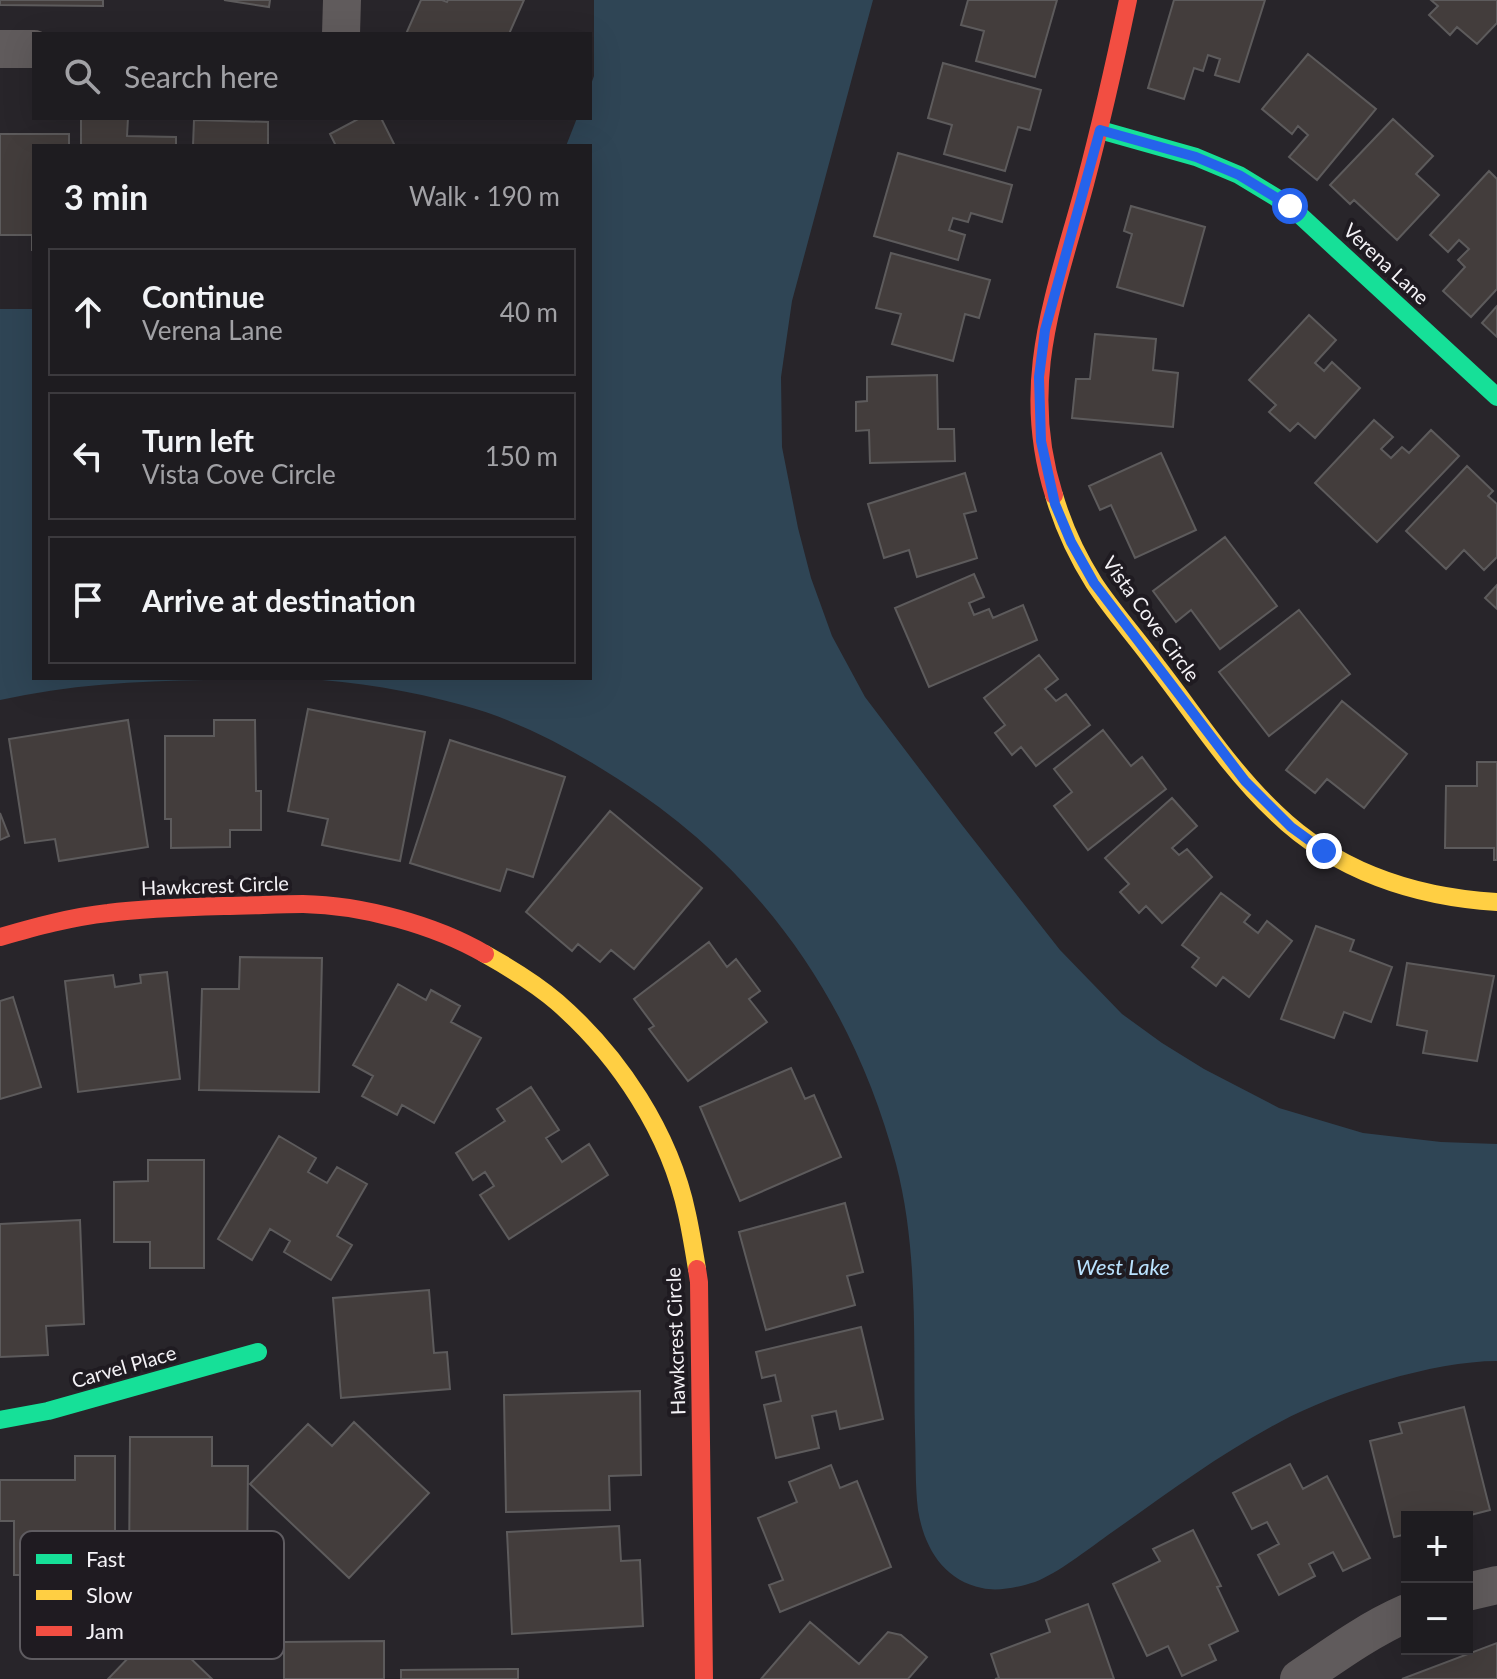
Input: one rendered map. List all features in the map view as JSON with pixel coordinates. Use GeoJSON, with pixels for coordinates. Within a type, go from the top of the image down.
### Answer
{"type":"FeatureCollection","features":[{"type":"Feature","properties":{"kind":"street"},"geometry":{"type":"LineString","coordinates":[[341,32],[342,0]]}},
{"type":"Feature","properties":{"kind":"street","name":"Vista Cove Circle"},"geometry":{"type":"LineString","coordinates":[[1128,0],[1100,130],[1045,330],[1039,377],[1041,441],[1055,504],[1071,542],[1094,583],[1245,781],[1291,827],[1324,851],[1371,875],[1421,892],[1497,902]]}},
{"type":"Feature","properties":{"kind":"street"},"geometry":{"type":"LineString","coordinates":[[0,49],[32,49]]}},
{"type":"Feature","properties":{"kind":"street","name":"Verena Lane"},"geometry":{"type":"LineString","coordinates":[[1100,130],[1196,157],[1239,175],[1290,206],[1497,397]]}},
{"type":"Feature","properties":{"kind":"street","name":"Hawkcrest Circle"},"geometry":{"type":"LineString","coordinates":[[0,937],[106,913],[161,908],[306,904],[363,911],[405,920],[466,943],[516,972],[556,1001],[597,1042],[640,1099],[669,1157],[687,1212],[699,1282],[704,1679]]}},
{"type":"Feature","properties":{"kind":"street","name":"Carvel Place"},"geometry":{"type":"LineString","coordinates":[[0,1420],[48,1411],[258,1352]]}},
{"type":"Feature","properties":{"kind":"street"},"geometry":{"type":"LineString","coordinates":[[1473,1591],[1497,1585]]}},
{"type":"Feature","properties":{"kind":"street"},"geometry":{"type":"LineString","coordinates":[[1299,1679],[1352,1643],[1401,1615]]}},
{"type":"Feature","properties":{"kind":"water","name":"West Lake"},"geometry":{"type":"Polygon","coordinates":[[[594,0],[873,0],[792,301],[781,377],[782,447],[811,578],[832,636],[865,697],[962,825],[1060,950],[1122,1014],[1204,1069],[1279,1108],[1363,1133],[1441,1142],[1497,1144],[1497,1361],[1444,1366],[1386,1380],[1329,1400],[1280,1422],[1192,1476],[1044,1578],[1029,1584],[995,1589],[982,1588],[956,1578],[931,1549],[918,1510],[912,1265],[896,1164],[878,1105],[854,1048],[827,995],[794,944],[757,898],[715,854],[669,815],[581,756],[523,727],[462,705],[383,688],[315,680],[592,680],[592,144],[567,144],[576,120],[592,120],[594,0]]]}},
{"type":"Feature","properties":{"kind":"water","name":"West Lake"},"geometry":{"type":"Polygon","coordinates":[[[0,309],[32,309],[32,680],[228,680],[102,685],[0,700],[0,309]]]}},
{"type":"Feature","properties":{"kind":"building"},"geometry":{"type":"Polygon","coordinates":[[[0,0],[103,0],[103,6],[0,5],[0,0]]]}},
{"type":"Feature","properties":{"kind":"building"},"geometry":{"type":"Polygon","coordinates":[[[224,0],[270,0],[269,7],[224,0]]]}},
{"type":"Feature","properties":{"kind":"building"},"geometry":{"type":"Polygon","coordinates":[[[421,0],[524,0],[510,32],[407,32],[421,0]]]}},
{"type":"Feature","properties":{"kind":"building"},"geometry":{"type":"Polygon","coordinates":[[[968,0],[1057,0],[1035,77],[976,61],[984,31],[961,25],[968,0]]]}},
{"type":"Feature","properties":{"kind":"building"},"geometry":{"type":"Polygon","coordinates":[[[1174,0],[1265,0],[1239,82],[1215,75],[1220,59],[1208,55],[1203,71],[1194,68],[1184,99],[1148,88],[1174,0]]]}},
{"type":"Feature","properties":{"kind":"building"},"geometry":{"type":"Polygon","coordinates":[[[1431,0],[1497,0],[1497,23],[1477,44],[1457,27],[1450,35],[1429,15],[1438,6],[1431,0]]]}},
{"type":"Feature","properties":{"kind":"building"},"geometry":{"type":"Polygon","coordinates":[[[1308,54],[1376,109],[1317,180],[1289,157],[1308,135],[1298,126],[1292,134],[1262,109],[1308,54]]]}},
{"type":"Feature","properties":{"kind":"building"},"geometry":{"type":"Polygon","coordinates":[[[943,63],[1041,90],[1030,130],[1018,127],[1005,171],[944,154],[952,125],[928,118],[943,63]]]}},
{"type":"Feature","properties":{"kind":"building"},"geometry":{"type":"Polygon","coordinates":[[[1393,119],[1433,156],[1416,174],[1439,195],[1397,240],[1354,200],[1350,204],[1330,185],[1393,119]]]}},
{"type":"Feature","properties":{"kind":"building"},"geometry":{"type":"Polygon","coordinates":[[[81,120],[128,120],[127,136],[176,137],[176,144],[81,144],[81,120]]]}},
{"type":"Feature","properties":{"kind":"building"},"geometry":{"type":"Polygon","coordinates":[[[194,120],[268,122],[268,144],[193,144],[194,120]]]}},
{"type":"Feature","properties":{"kind":"building"},"geometry":{"type":"Polygon","coordinates":[[[356,120],[382,120],[394,144],[335,144],[330,134],[356,120]]]}},
{"type":"Feature","properties":{"kind":"building"},"geometry":{"type":"Polygon","coordinates":[[[0,134],[69,134],[69,144],[32,144],[32,235],[0,235],[0,134]]]}},
{"type":"Feature","properties":{"kind":"building"},"geometry":{"type":"Polygon","coordinates":[[[898,153],[1012,185],[1002,222],[971,213],[968,222],[953,218],[949,230],[965,235],[958,260],[874,236],[898,153]]]}},
{"type":"Feature","properties":{"kind":"building"},"geometry":{"type":"Polygon","coordinates":[[[1489,171],[1497,179],[1497,289],[1471,317],[1443,291],[1465,267],[1458,260],[1469,249],[1459,240],[1448,252],[1430,235],[1489,171]]]}},
{"type":"Feature","properties":{"kind":"building"},"geometry":{"type":"Polygon","coordinates":[[[1131,206],[1205,227],[1183,306],[1117,287],[1132,234],[1124,231],[1131,206]]]}},
{"type":"Feature","properties":{"kind":"building"},"geometry":{"type":"Polygon","coordinates":[[[891,253],[990,280],[979,318],[965,314],[953,361],[892,344],[901,314],[876,308],[891,253]]]}},
{"type":"Feature","properties":{"kind":"building"},"geometry":{"type":"Polygon","coordinates":[[[1497,306],[1497,337],[1482,323],[1497,306]]]}},
{"type":"Feature","properties":{"kind":"building"},"geometry":{"type":"Polygon","coordinates":[[[1309,315],[1336,340],[1315,363],[1324,371],[1332,362],[1360,388],[1315,438],[1298,423],[1290,431],[1269,412],[1276,405],[1249,380],[1309,315]]]}},
{"type":"Feature","properties":{"kind":"building"},"geometry":{"type":"Polygon","coordinates":[[[1095,334],[1156,339],[1153,370],[1178,373],[1173,427],[1072,418],[1076,379],[1090,379],[1095,334]]]}},
{"type":"Feature","properties":{"kind":"building"},"geometry":{"type":"Polygon","coordinates":[[[937,375],[938,429],[954,429],[955,461],[870,463],[869,430],[856,431],[856,402],[867,401],[867,377],[937,375]]]}},
{"type":"Feature","properties":{"kind":"building"},"geometry":{"type":"Polygon","coordinates":[[[1374,420],[1393,437],[1381,449],[1391,458],[1402,447],[1409,453],[1431,430],[1459,456],[1377,542],[1315,483],[1374,420]]]}},
{"type":"Feature","properties":{"kind":"building"},"geometry":{"type":"Polygon","coordinates":[[[1161,453],[1196,530],[1135,558],[1111,505],[1100,510],[1089,486],[1161,453]]]}},
{"type":"Feature","properties":{"kind":"building"},"geometry":{"type":"Polygon","coordinates":[[[1467,466],[1493,491],[1488,496],[1497,504],[1497,557],[1484,570],[1464,550],[1446,569],[1406,531],[1467,466]]]}},
{"type":"Feature","properties":{"kind":"building"},"geometry":{"type":"Polygon","coordinates":[[[965,473],[976,511],[964,514],[977,558],[917,577],[909,550],[884,558],[868,504],[965,473]]]}},
{"type":"Feature","properties":{"kind":"building"},"geometry":{"type":"Polygon","coordinates":[[[1225,537],[1277,606],[1220,649],[1191,610],[1176,622],[1153,591],[1225,537]]]}},
{"type":"Feature","properties":{"kind":"building"},"geometry":{"type":"Polygon","coordinates":[[[974,574],[984,597],[969,603],[974,615],[989,609],[993,618],[1023,605],[1037,640],[929,687],[895,608],[974,574]]]}},
{"type":"Feature","properties":{"kind":"building"},"geometry":{"type":"Polygon","coordinates":[[[1497,585],[1497,609],[1485,598],[1497,585]]]}},
{"type":"Feature","properties":{"kind":"building"},"geometry":{"type":"Polygon","coordinates":[[[1299,610],[1350,674],[1269,736],[1219,672],[1299,610]]]}},
{"type":"Feature","properties":{"kind":"building"},"geometry":{"type":"Polygon","coordinates":[[[1039,655],[1058,679],[1045,689],[1056,701],[1066,694],[1090,725],[1036,766],[1021,747],[1012,755],[995,733],[1005,725],[984,698],[1039,655]]]}},
{"type":"Feature","properties":{"kind":"building"},"geometry":{"type":"Polygon","coordinates":[[[1342,701],[1407,754],[1364,808],[1327,779],[1315,793],[1286,770],[1342,701]]]}},
{"type":"Feature","properties":{"kind":"building"},"geometry":{"type":"Polygon","coordinates":[[[308,709],[425,732],[400,861],[322,845],[328,819],[288,811],[308,709]]]}},
{"type":"Feature","properties":{"kind":"building"},"geometry":{"type":"Polygon","coordinates":[[[128,720],[148,847],[59,861],[55,839],[25,843],[9,739],[128,720]]]}},
{"type":"Feature","properties":{"kind":"building"},"geometry":{"type":"Polygon","coordinates":[[[214,720],[255,720],[256,791],[261,791],[261,830],[230,830],[230,847],[171,848],[171,819],[165,819],[165,736],[214,736],[214,720]]]}},
{"type":"Feature","properties":{"kind":"building"},"geometry":{"type":"Polygon","coordinates":[[[1103,730],[1131,766],[1142,757],[1166,789],[1088,850],[1054,806],[1072,792],[1054,769],[1103,730]]]}},
{"type":"Feature","properties":{"kind":"building"},"geometry":{"type":"Polygon","coordinates":[[[450,740],[565,777],[533,877],[507,869],[500,891],[410,863],[450,740]]]}},
{"type":"Feature","properties":{"kind":"building"},"geometry":{"type":"Polygon","coordinates":[[[1477,762],[1497,762],[1497,860],[1494,860],[1494,848],[1445,848],[1446,786],[1477,786],[1477,762]]]}},
{"type":"Feature","properties":{"kind":"building"},"geometry":{"type":"Polygon","coordinates":[[[1172,798],[1197,826],[1172,848],[1179,855],[1187,849],[1212,877],[1162,923],[1146,906],[1139,913],[1120,892],[1129,884],[1105,858],[1172,798]]]}},
{"type":"Feature","properties":{"kind":"building"},"geometry":{"type":"Polygon","coordinates":[[[610,811],[702,888],[634,969],[611,950],[600,962],[578,944],[572,951],[526,912],[610,811]]]}},
{"type":"Feature","properties":{"kind":"building"},"geometry":{"type":"Polygon","coordinates":[[[0,813],[9,836],[0,840],[0,813]]]}},
{"type":"Feature","properties":{"kind":"building"},"geometry":{"type":"Polygon","coordinates":[[[1221,893],[1250,915],[1244,922],[1258,933],[1267,921],[1292,941],[1249,997],[1223,977],[1216,986],[1192,967],[1199,958],[1182,945],[1221,893]]]}},
{"type":"Feature","properties":{"kind":"building"},"geometry":{"type":"Polygon","coordinates":[[[1316,926],[1354,940],[1350,951],[1392,967],[1371,1022],[1344,1012],[1334,1038],[1281,1019],[1316,926]]]}},
{"type":"Feature","properties":{"kind":"building"},"geometry":{"type":"Polygon","coordinates":[[[709,942],[727,967],[736,959],[760,991],[749,999],[767,1022],[688,1081],[649,1029],[654,1026],[634,999],[709,942]]]}},
{"type":"Feature","properties":{"kind":"building"},"geometry":{"type":"Polygon","coordinates":[[[240,957],[322,958],[319,1092],[199,1090],[202,989],[239,989],[240,957]]]}},
{"type":"Feature","properties":{"kind":"building"},"geometry":{"type":"Polygon","coordinates":[[[1407,963],[1494,976],[1477,1061],[1423,1053],[1427,1031],[1397,1025],[1407,963]]]}},
{"type":"Feature","properties":{"kind":"building"},"geometry":{"type":"Polygon","coordinates":[[[167,972],[180,1079],[78,1092],[65,981],[113,975],[115,987],[141,983],[140,975],[167,972]]]}},
{"type":"Feature","properties":{"kind":"building"},"geometry":{"type":"Polygon","coordinates":[[[398,984],[426,1000],[431,990],[460,1006],[451,1022],[481,1038],[434,1123],[402,1105],[397,1115],[362,1096],[373,1076],[353,1065],[398,984]]]}},
{"type":"Feature","properties":{"kind":"building"},"geometry":{"type":"Polygon","coordinates":[[[13,997],[41,1087],[0,1099],[0,1001],[13,997]]]}},
{"type":"Feature","properties":{"kind":"building"},"geometry":{"type":"Polygon","coordinates":[[[791,1068],[805,1099],[814,1095],[841,1157],[740,1201],[700,1107],[791,1068]]]}},
{"type":"Feature","properties":{"kind":"building"},"geometry":{"type":"Polygon","coordinates":[[[531,1087],[559,1130],[546,1138],[562,1162],[589,1144],[608,1175],[509,1239],[480,1195],[494,1186],[485,1172],[473,1180],[456,1153],[505,1121],[497,1109],[531,1087]]]}},
{"type":"Feature","properties":{"kind":"building"},"geometry":{"type":"Polygon","coordinates":[[[279,1136],[316,1158],[308,1172],[327,1183],[337,1167],[367,1184],[337,1236],[352,1245],[331,1280],[284,1252],[290,1241],[270,1229],[252,1260],[218,1239],[279,1136]]]}},
{"type":"Feature","properties":{"kind":"building"},"geometry":{"type":"Polygon","coordinates":[[[148,1160],[204,1160],[204,1268],[150,1268],[150,1242],[114,1242],[114,1182],[148,1181],[148,1160]]]}},
{"type":"Feature","properties":{"kind":"building"},"geometry":{"type":"Polygon","coordinates":[[[845,1203],[863,1272],[847,1276],[855,1305],[766,1330],[739,1232],[845,1203]]]}},
{"type":"Feature","properties":{"kind":"building"},"geometry":{"type":"Polygon","coordinates":[[[80,1220],[84,1324],[46,1326],[48,1355],[0,1357],[0,1224],[80,1220]]]}},
{"type":"Feature","properties":{"kind":"building"},"geometry":{"type":"Polygon","coordinates":[[[429,1290],[434,1353],[447,1352],[450,1389],[341,1398],[333,1298],[429,1290]]]}},
{"type":"Feature","properties":{"kind":"building"},"geometry":{"type":"Polygon","coordinates":[[[861,1327],[883,1419],[840,1429],[836,1411],[812,1416],[819,1448],[776,1458],[764,1405],[781,1401],[775,1375],[762,1378],[756,1352],[861,1327]]]}},
{"type":"Feature","properties":{"kind":"building"},"geometry":{"type":"Polygon","coordinates":[[[640,1391],[641,1475],[609,1476],[610,1510],[506,1512],[504,1395],[640,1391]]]}},
{"type":"Feature","properties":{"kind":"building"},"geometry":{"type":"Polygon","coordinates":[[[1464,1407],[1490,1510],[1473,1514],[1473,1511],[1401,1511],[1401,1535],[1394,1537],[1370,1441],[1402,1433],[1399,1423],[1464,1407]]]}},
{"type":"Feature","properties":{"kind":"building"},"geometry":{"type":"Polygon","coordinates":[[[354,1422],[429,1493],[349,1578],[250,1484],[308,1424],[332,1446],[354,1422]]]}},
{"type":"Feature","properties":{"kind":"building"},"geometry":{"type":"Polygon","coordinates":[[[130,1437],[212,1437],[212,1466],[248,1466],[247,1531],[129,1531],[130,1437]]]}},
{"type":"Feature","properties":{"kind":"building"},"geometry":{"type":"Polygon","coordinates":[[[75,1456],[115,1456],[115,1531],[20,1531],[20,1575],[14,1575],[14,1521],[0,1521],[0,1480],[75,1480],[75,1456]]]}},
{"type":"Feature","properties":{"kind":"building"},"geometry":{"type":"Polygon","coordinates":[[[1290,1464],[1303,1489],[1327,1476],[1370,1558],[1343,1571],[1333,1552],[1309,1564],[1315,1576],[1279,1595],[1258,1555],[1279,1544],[1267,1522],[1252,1529],[1233,1493],[1290,1464]]]}},
{"type":"Feature","properties":{"kind":"building"},"geometry":{"type":"Polygon","coordinates":[[[831,1465],[840,1488],[857,1481],[891,1567],[780,1612],[769,1585],[783,1580],[758,1518],[797,1502],[789,1482],[831,1465]]]}},
{"type":"Feature","properties":{"kind":"building"},"geometry":{"type":"Polygon","coordinates":[[[619,1526],[621,1561],[640,1560],[643,1626],[512,1634],[507,1532],[619,1526]]]}},
{"type":"Feature","properties":{"kind":"building"},"geometry":{"type":"Polygon","coordinates":[[[1193,1530],[1221,1586],[1217,1587],[1238,1631],[1209,1645],[1216,1660],[1182,1676],[1168,1646],[1147,1656],[1113,1584],[1160,1561],[1153,1549],[1193,1530]]]}},
{"type":"Feature","properties":{"kind":"building"},"geometry":{"type":"Polygon","coordinates":[[[1088,1604],[1114,1679],[995,1679],[999,1678],[991,1654],[1050,1632],[1046,1620],[1088,1604]]]}},
{"type":"Feature","properties":{"kind":"building"},"geometry":{"type":"Polygon","coordinates":[[[810,1622],[859,1664],[888,1632],[901,1635],[927,1657],[908,1679],[761,1679],[810,1622]]]}},
{"type":"Feature","properties":{"kind":"building"},"geometry":{"type":"Polygon","coordinates":[[[384,1641],[384,1679],[284,1679],[284,1642],[384,1641]]]}},
{"type":"Feature","properties":{"kind":"building"},"geometry":{"type":"Polygon","coordinates":[[[1497,1643],[1497,1679],[1402,1679],[1465,1655],[1473,1655],[1473,1652],[1497,1643]]]}},
{"type":"Feature","properties":{"kind":"building"},"geometry":{"type":"Polygon","coordinates":[[[127,1659],[191,1659],[212,1679],[108,1679],[127,1659]]]}},
{"type":"Feature","properties":{"kind":"building"},"geometry":{"type":"Polygon","coordinates":[[[518,1669],[518,1679],[401,1679],[401,1670],[518,1669]]]}},
{"type":"Feature","properties":{"kind":"traffic: fast"},"geometry":{"type":"LineString","coordinates":[[1100,130],[1196,157],[1239,175],[1290,206],[1497,397]]}},
{"type":"Feature","properties":{"kind":"traffic: fast"},"geometry":{"type":"LineString","coordinates":[[0,1420],[48,1411],[258,1352]]}},
{"type":"Feature","properties":{"kind":"traffic: slow"},"geometry":{"type":"LineString","coordinates":[[1054,495],[1076,551],[1101,594],[1228,761],[1276,813],[1324,851],[1378,877],[1436,894],[1497,902]]}},
{"type":"Feature","properties":{"kind":"traffic: slow"},"geometry":{"type":"LineString","coordinates":[[485,954],[557,1002],[580,1023],[621,1071],[655,1126],[668,1154],[679,1184],[697,1269]]}},
{"type":"Feature","properties":{"kind":"traffic: jam"},"geometry":{"type":"LineString","coordinates":[[1054,495],[1044,453],[1040,414],[1040,375],[1045,338],[1097,139],[1128,0]]}},
{"type":"Feature","properties":{"kind":"traffic: jam"},"geometry":{"type":"LineString","coordinates":[[0,937],[67,920],[122,911],[303,904],[349,908],[397,918],[444,934],[485,954]]}},
{"type":"Feature","properties":{"kind":"traffic: jam"},"geometry":{"type":"LineString","coordinates":[[697,1269],[704,1679]]}},
{"type":"Feature","properties":{"kind":"route"},"geometry":{"type":"LineString","coordinates":[[1290,206],[1239,175],[1196,157],[1100,130],[1045,330],[1039,377],[1041,441],[1055,504],[1071,542],[1094,583],[1245,781],[1291,827],[1324,851]]}}]}
